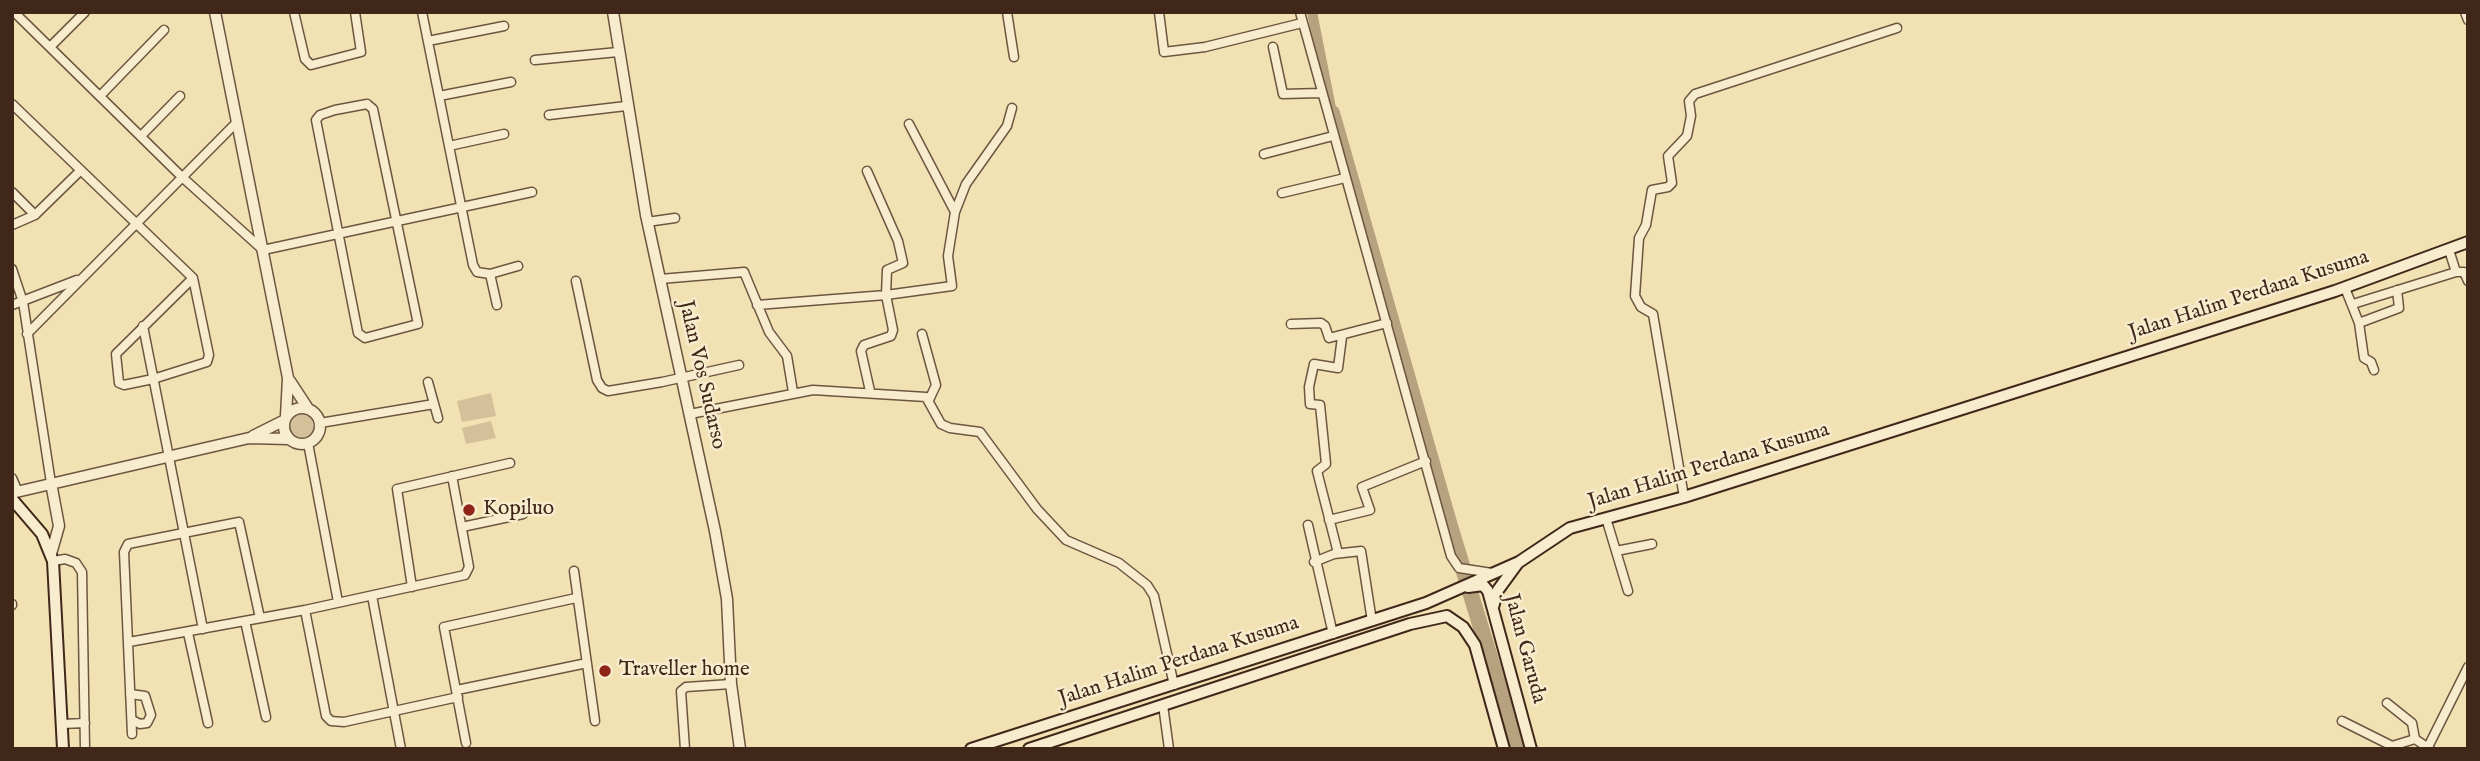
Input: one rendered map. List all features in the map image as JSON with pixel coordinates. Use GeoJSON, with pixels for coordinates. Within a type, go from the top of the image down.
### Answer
{"type":"FeatureCollection","features":[{"type":"Feature","properties":{"kind":"main road","name":"Jalan Halim Perdana Kusuma"},"geometry":{"type":"LineString","coordinates":[[977,748],[1372,621],[1518,562],[1570,528],[1684,497],[2345,288],[2468,242]]}},
{"type":"Feature","properties":{"kind":"main road"},"geometry":{"type":"LineString","coordinates":[[14,495],[42,534],[52,557],[63,749]]}},
{"type":"Feature","properties":{"kind":"main road"},"geometry":{"type":"LineString","coordinates":[[1493,607],[1507,575],[1518,562]]}},
{"type":"Feature","properties":{"kind":"main road","name":"Jalan Garuda"},"geometry":{"type":"LineString","coordinates":[[1467,583],[1483,585],[1488,591],[1531,749]]}},
{"type":"Feature","properties":{"kind":"main road","name":"Jalan Halim Perdana Kusuma"},"geometry":{"type":"LineString","coordinates":[[1029,749],[1410,624],[1447,616],[1463,627],[1475,645],[1504,749]]}},
{"type":"Feature","properties":{"kind":"main road"},"geometry":{"type":"LineString","coordinates":[[1052,723],[1058,740]]}},
{"type":"Feature","properties":{"kind":"street"},"geometry":{"type":"LineString","coordinates":[[14,12],[182,177],[263,250]]}},
{"type":"Feature","properties":{"kind":"street"},"geometry":{"type":"LineString","coordinates":[[50,47],[85,12]]}},
{"type":"Feature","properties":{"kind":"street"},"geometry":{"type":"LineString","coordinates":[[215,12],[288,378],[285,433],[295,443],[309,443],[318,435],[318,416],[307,407],[288,378]]}},
{"type":"Feature","properties":{"kind":"street"},"geometry":{"type":"LineString","coordinates":[[294,12],[305,60],[312,65],[361,51],[355,12]]}},
{"type":"Feature","properties":{"kind":"street"},"geometry":{"type":"LineString","coordinates":[[422,12],[473,265],[477,272],[489,274],[518,266]]}},
{"type":"Feature","properties":{"kind":"street","name":"Jalan Vos Sudarso"},"geometry":{"type":"LineString","coordinates":[[613,12],[626,106],[647,222],[690,414],[727,598],[731,684],[740,749]]}},
{"type":"Feature","properties":{"kind":"street"},"geometry":{"type":"LineString","coordinates":[[1007,12],[1014,57]]}},
{"type":"Feature","properties":{"kind":"street"},"geometry":{"type":"LineString","coordinates":[[1159,12],[1164,52],[1205,47],[1303,23]]}},
{"type":"Feature","properties":{"kind":"street"},"geometry":{"type":"LineString","coordinates":[[1300,12],[1364,258],[1387,323],[1451,556],[1467,583]]}},
{"type":"Feature","properties":{"kind":"street"},"geometry":{"type":"LineString","coordinates":[[2465,12],[2468,20]]}},
{"type":"Feature","properties":{"kind":"street"},"geometry":{"type":"LineString","coordinates":[[428,41],[503,26]]}},
{"type":"Feature","properties":{"kind":"street"},"geometry":{"type":"LineString","coordinates":[[1684,497],[1653,314],[1641,307],[1635,296],[1639,238],[1646,225],[1652,190],[1672,183],[1668,156],[1687,135],[1692,116],[1689,101],[1695,94],[1897,28]]}},
{"type":"Feature","properties":{"kind":"street"},"geometry":{"type":"LineString","coordinates":[[100,96],[164,30]]}},
{"type":"Feature","properties":{"kind":"street"},"geometry":{"type":"LineString","coordinates":[[1273,47],[1283,94],[1302,96],[1320,93]]}},
{"type":"Feature","properties":{"kind":"street"},"geometry":{"type":"LineString","coordinates":[[535,60],[618,52]]}},
{"type":"Feature","properties":{"kind":"street"},"geometry":{"type":"LineString","coordinates":[[439,96],[511,82]]}},
{"type":"Feature","properties":{"kind":"street"},"geometry":{"type":"LineString","coordinates":[[141,136],[180,96]]}},
{"type":"Feature","properties":{"kind":"street"},"geometry":{"type":"LineString","coordinates":[[367,104],[373,109],[397,222],[418,324],[365,338],[358,333],[316,126],[320,115],[367,104]]}},
{"type":"Feature","properties":{"kind":"street"},"geometry":{"type":"LineString","coordinates":[[13,105],[192,278],[209,355],[207,362],[153,379],[119,383],[116,354],[192,278]]}},
{"type":"Feature","properties":{"kind":"street"},"geometry":{"type":"LineString","coordinates":[[549,115],[626,106]]}},
{"type":"Feature","properties":{"kind":"street"},"geometry":{"type":"LineString","coordinates":[[757,305],[886,295],[952,286],[948,257],[955,212],[966,184],[1007,126],[1012,108]]}},
{"type":"Feature","properties":{"kind":"street"},"geometry":{"type":"LineString","coordinates":[[27,334],[237,122]]}},
{"type":"Feature","properties":{"kind":"street"},"geometry":{"type":"LineString","coordinates":[[909,124],[955,212]]}},
{"type":"Feature","properties":{"kind":"street"},"geometry":{"type":"LineString","coordinates":[[449,146],[504,134]]}},
{"type":"Feature","properties":{"kind":"street"},"geometry":{"type":"LineString","coordinates":[[1264,154],[1332,136]]}},
{"type":"Feature","properties":{"kind":"street"},"geometry":{"type":"LineString","coordinates":[[12,225],[35,215],[81,170]]}},
{"type":"Feature","properties":{"kind":"street"},"geometry":{"type":"LineString","coordinates":[[866,171],[898,241],[903,263],[887,270],[886,295],[893,330],[891,336],[864,345],[861,351],[870,391]]}},
{"type":"Feature","properties":{"kind":"street"},"geometry":{"type":"LineString","coordinates":[[1282,193],[1345,178]]}},
{"type":"Feature","properties":{"kind":"street"},"geometry":{"type":"LineString","coordinates":[[12,192],[35,215]]}},
{"type":"Feature","properties":{"kind":"street"},"geometry":{"type":"LineString","coordinates":[[263,250],[532,192]]}},
{"type":"Feature","properties":{"kind":"street"},"geometry":{"type":"LineString","coordinates":[[647,222],[675,218]]}},
{"type":"Feature","properties":{"kind":"street"},"geometry":{"type":"LineString","coordinates":[[2449,250],[2456,272]]}},
{"type":"Feature","properties":{"kind":"street"},"geometry":{"type":"LineString","coordinates":[[12,269],[23,302],[59,526],[52,557],[76,563],[82,572],[85,749]]}},
{"type":"Feature","properties":{"kind":"street"},"geometry":{"type":"LineString","coordinates":[[660,279],[744,272],[769,332],[787,356],[793,392]]}},
{"type":"Feature","properties":{"kind":"street"},"geometry":{"type":"LineString","coordinates":[[2353,304],[2456,272],[2464,272],[2468,281]]}},
{"type":"Feature","properties":{"kind":"street"},"geometry":{"type":"LineString","coordinates":[[489,274],[497,305]]}},
{"type":"Feature","properties":{"kind":"street"},"geometry":{"type":"LineString","coordinates":[[12,306],[80,279]]}},
{"type":"Feature","properties":{"kind":"street"},"geometry":{"type":"LineString","coordinates":[[576,281],[597,380],[602,388],[608,391],[739,366]]}},
{"type":"Feature","properties":{"kind":"street"},"geometry":{"type":"LineString","coordinates":[[2345,288],[2359,323],[2364,358],[2371,362],[2374,370]]}},
{"type":"Feature","properties":{"kind":"street"},"geometry":{"type":"LineString","coordinates":[[2359,323],[2399,308],[2397,290]]}},
{"type":"Feature","properties":{"kind":"street"},"geometry":{"type":"LineString","coordinates":[[2368,299],[2374,316]]}},
{"type":"Feature","properties":{"kind":"street"},"geometry":{"type":"LineString","coordinates":[[1291,324],[1321,323],[1325,326],[1329,338],[1342,337],[1387,323]]}},
{"type":"Feature","properties":{"kind":"street"},"geometry":{"type":"LineString","coordinates":[[143,326],[166,455],[185,531],[203,629]]}},
{"type":"Feature","properties":{"kind":"street"},"geometry":{"type":"LineString","coordinates":[[922,334],[936,385],[929,400]]}},
{"type":"Feature","properties":{"kind":"street"},"geometry":{"type":"LineString","coordinates":[[1338,553],[1317,471],[1326,464],[1320,405],[1310,404],[1310,387],[1314,364],[1338,368],[1342,337]]}},
{"type":"Feature","properties":{"kind":"street"},"geometry":{"type":"LineString","coordinates":[[428,382],[438,418]]}},
{"type":"Feature","properties":{"kind":"street"},"geometry":{"type":"LineString","coordinates":[[690,414],[793,392],[870,391],[926,397],[942,424],[950,428],[980,432],[1037,509],[1066,540],[1119,563],[1147,585],[1154,596],[1174,685]]}},
{"type":"Feature","properties":{"kind":"street"},"geometry":{"type":"LineString","coordinates":[[320,423],[434,404]]}},
{"type":"Feature","properties":{"kind":"street"},"geometry":{"type":"LineString","coordinates":[[249,438],[285,418],[292,411],[307,407]]}},
{"type":"Feature","properties":{"kind":"street"},"geometry":{"type":"LineString","coordinates":[[12,478],[14,495],[51,483],[166,455],[249,438],[289,439]]}},
{"type":"Feature","properties":{"kind":"street"},"geometry":{"type":"LineString","coordinates":[[309,443],[338,602]]}},
{"type":"Feature","properties":{"kind":"street"},"geometry":{"type":"LineString","coordinates":[[1329,520],[1370,510],[1362,487],[1426,461]]}},
{"type":"Feature","properties":{"kind":"street"},"geometry":{"type":"LineString","coordinates":[[412,587],[395,493],[400,488],[510,463]]}},
{"type":"Feature","properties":{"kind":"street"},"geometry":{"type":"LineString","coordinates":[[129,642],[305,610],[468,572],[452,476]]}},
{"type":"Feature","properties":{"kind":"street"},"geometry":{"type":"LineString","coordinates":[[462,527],[523,514]]}},
{"type":"Feature","properties":{"kind":"street"},"geometry":{"type":"LineString","coordinates":[[1605,518],[1628,591]]}},
{"type":"Feature","properties":{"kind":"street"},"geometry":{"type":"LineString","coordinates":[[132,734],[124,548],[133,541],[241,523],[260,618]]}},
{"type":"Feature","properties":{"kind":"street"},"geometry":{"type":"LineString","coordinates":[[1308,525],[1314,562],[1333,634]]}},
{"type":"Feature","properties":{"kind":"street"},"geometry":{"type":"LineString","coordinates":[[1616,551],[1652,544]]}},
{"type":"Feature","properties":{"kind":"street"},"geometry":{"type":"LineString","coordinates":[[1314,562],[1338,553],[1361,551],[1372,621]]}},
{"type":"Feature","properties":{"kind":"street"},"geometry":{"type":"LineString","coordinates":[[574,571],[595,721]]}},
{"type":"Feature","properties":{"kind":"street"},"geometry":{"type":"LineString","coordinates":[[372,596],[401,749]]}},
{"type":"Feature","properties":{"kind":"street"},"geometry":{"type":"LineString","coordinates":[[466,743],[444,627],[576,598]]}},
{"type":"Feature","properties":{"kind":"street"},"geometry":{"type":"LineString","coordinates":[[305,610],[326,716],[331,721],[344,722],[587,663]]}},
{"type":"Feature","properties":{"kind":"street"},"geometry":{"type":"LineString","coordinates":[[245,621],[265,717]]}},
{"type":"Feature","properties":{"kind":"street"},"geometry":{"type":"LineString","coordinates":[[188,633],[208,723]]}},
{"type":"Feature","properties":{"kind":"street"},"geometry":{"type":"LineString","coordinates":[[2387,703],[2412,723],[2415,739],[2429,748],[2468,667]]}},
{"type":"Feature","properties":{"kind":"street"},"geometry":{"type":"LineString","coordinates":[[685,749],[681,691],[687,687],[731,684]]}},
{"type":"Feature","properties":{"kind":"street"},"geometry":{"type":"LineString","coordinates":[[130,694],[145,696],[151,715],[147,723],[140,724],[132,720]]}},
{"type":"Feature","properties":{"kind":"street"},"geometry":{"type":"LineString","coordinates":[[1163,705],[1169,749]]}},
{"type":"Feature","properties":{"kind":"street"},"geometry":{"type":"LineString","coordinates":[[2342,721],[2392,746],[2415,739]]}},
{"type":"Feature","properties":{"kind":"street"},"geometry":{"type":"LineString","coordinates":[[62,723],[85,723]]}},
{"type":"Feature","properties":{"kind":"shaded area"},"geometry":{"type":"Polygon","coordinates":[[[491,393],[496,416],[462,422],[457,401],[491,393]]]}},
{"type":"Feature","properties":{"kind":"shaded area"},"geometry":{"type":"Polygon","coordinates":[[[311,412],[314,432],[308,439],[297,439],[290,432],[290,417],[311,412]]]}},
{"type":"Feature","properties":{"kind":"shaded area"},"geometry":{"type":"Polygon","coordinates":[[[491,421],[496,438],[466,444],[462,428],[491,421]]]}},
{"type":"Feature","properties":{"kind":"waterway"},"geometry":{"type":"LineString","coordinates":[[1312,12],[1332,113]]}},
{"type":"Feature","properties":{"kind":"waterway"},"geometry":{"type":"LineString","coordinates":[[1332,113],[1450,526],[1518,749]]}},
{"type":"Feature","properties":{"kind":"place","name":"Kopiluo"},"geometry":{"type":"Point","coordinates":[469,510]}},
{"type":"Feature","properties":{"kind":"place","name":"Traveller home"},"geometry":{"type":"Point","coordinates":[605,671]}}]}
